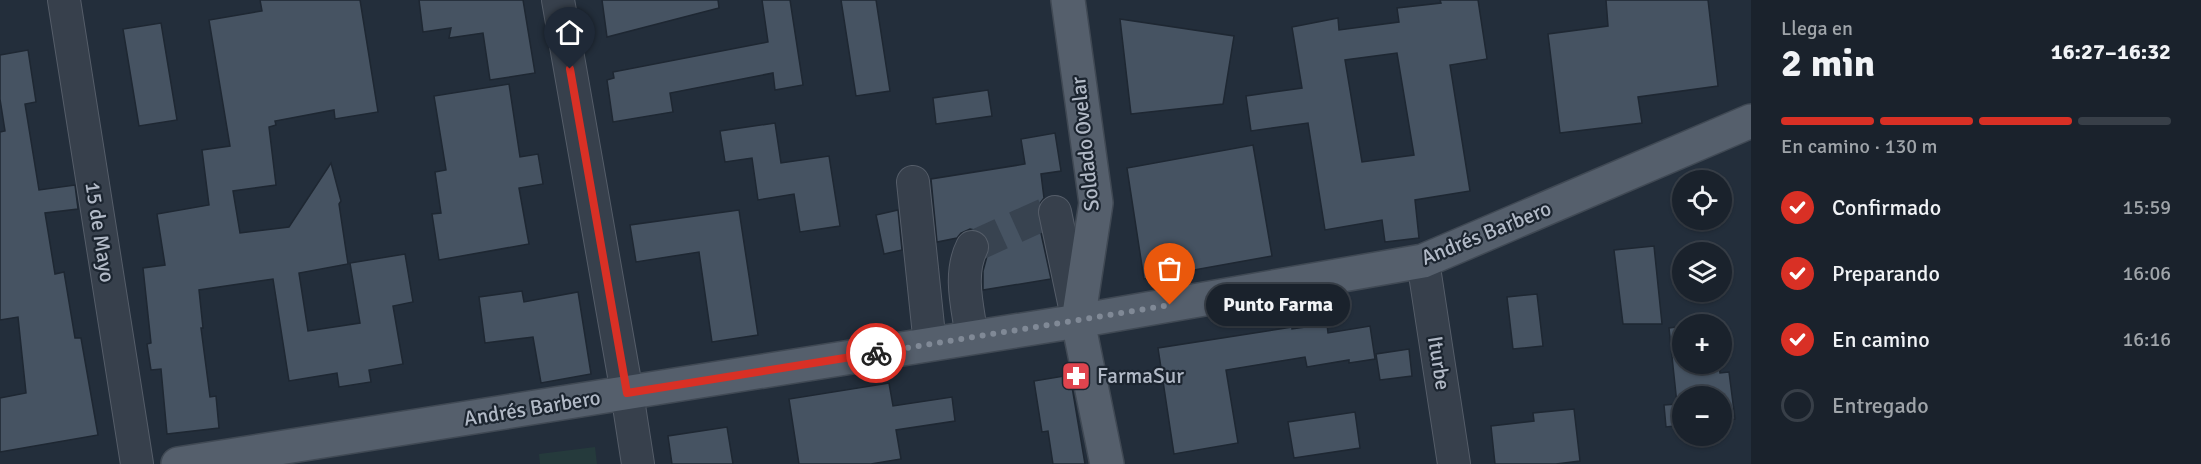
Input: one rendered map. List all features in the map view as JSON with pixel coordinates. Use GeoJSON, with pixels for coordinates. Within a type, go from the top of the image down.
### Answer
{"type":"FeatureCollection","features":[{"type":"Feature","properties":{"kind":"main road","name":"Soldado Ovelar"},"geometry":{"type":"LineString","coordinates":[[1068,0],[1095,203],[1078,321],[1107,464]]}},
{"type":"Feature","properties":{"kind":"main road","name":"Andrés Barbero"},"geometry":{"type":"LineString","coordinates":[[178,464],[1078,321],[1423,261],[1751,122]]}},
{"type":"Feature","properties":{"kind":"street","name":"15 de Mayo"},"geometry":{"type":"LineString","coordinates":[[64,0],[137,464]]}},
{"type":"Feature","properties":{"kind":"street"},"geometry":{"type":"LineString","coordinates":[[558,0],[638,464]]}},
{"type":"Feature","properties":{"kind":"street"},"geometry":{"type":"LineString","coordinates":[[913,182],[930,345]]}},
{"type":"Feature","properties":{"kind":"street"},"geometry":{"type":"LineString","coordinates":[[1078,321],[1051,213],[1095,203]]}},
{"type":"Feature","properties":{"kind":"street"},"geometry":{"type":"LineString","coordinates":[[972,247],[965,265],[964,280],[972,338]]}},
{"type":"Feature","properties":{"kind":"street","name":"Iturbe"},"geometry":{"type":"LineString","coordinates":[[1423,261],[1454,464]]}},
{"type":"Feature","properties":{"kind":"green space"},"geometry":{"type":"Polygon","coordinates":[[[595,447],[597,464],[540,464],[539,454],[595,447]]]}},
{"type":"Feature","properties":{"kind":"building"},"geometry":{"type":"Polygon","coordinates":[[[260,0],[360,0],[378,112],[335,119],[334,110],[275,121],[276,125],[269,127],[276,185],[233,191],[240,233],[289,227],[331,163],[341,201],[339,204],[348,264],[299,273],[308,331],[360,323],[350,263],[405,254],[413,302],[393,306],[403,364],[369,370],[371,382],[339,387],[337,373],[289,381],[273,279],[199,290],[203,328],[201,328],[210,397],[216,396],[219,428],[167,434],[161,369],[151,370],[147,344],[151,343],[143,268],[165,265],[157,214],[209,205],[202,150],[230,146],[209,20],[262,11],[260,0]]]}},
{"type":"Feature","properties":{"kind":"building"},"geometry":{"type":"Polygon","coordinates":[[[419,0],[523,0],[535,73],[490,80],[483,33],[449,38],[451,28],[423,32],[419,0]]]}},
{"type":"Feature","properties":{"kind":"building"},"geometry":{"type":"Polygon","coordinates":[[[602,0],[718,0],[719,8],[607,37],[602,0]]]}},
{"type":"Feature","properties":{"kind":"building"},"geometry":{"type":"Polygon","coordinates":[[[762,0],[790,0],[803,85],[775,90],[773,73],[670,93],[673,112],[613,122],[607,80],[614,78],[613,72],[768,42],[762,0]]]}},
{"type":"Feature","properties":{"kind":"building"},"geometry":{"type":"Polygon","coordinates":[[[841,0],[876,0],[890,91],[856,96],[841,0]]]}},
{"type":"Feature","properties":{"kind":"building"},"geometry":{"type":"Polygon","coordinates":[[[1440,0],[1478,0],[1487,59],[1450,65],[1470,191],[1415,200],[1419,238],[1385,242],[1382,220],[1325,230],[1308,123],[1251,131],[1246,96],[1302,88],[1292,27],[1338,18],[1339,30],[1399,22],[1397,8],[1441,3],[1440,0]],[[1397,53],[1345,60],[1362,162],[1414,155],[1397,53]]]}},
{"type":"Feature","properties":{"kind":"building"},"geometry":{"type":"Polygon","coordinates":[[[1606,0],[1708,0],[1718,86],[1638,97],[1642,123],[1560,133],[1548,34],[1608,26],[1606,0]]]}},
{"type":"Feature","properties":{"kind":"building"},"geometry":{"type":"Polygon","coordinates":[[[1120,19],[1234,36],[1223,104],[1131,114],[1120,19]]]}},
{"type":"Feature","properties":{"kind":"building"},"geometry":{"type":"Polygon","coordinates":[[[161,23],[177,120],[139,126],[123,29],[161,23]]]}},
{"type":"Feature","properties":{"kind":"building"},"geometry":{"type":"Polygon","coordinates":[[[28,50],[36,102],[25,104],[39,190],[75,185],[78,209],[45,213],[55,274],[64,272],[75,338],[81,338],[98,435],[0,452],[0,398],[26,393],[18,317],[0,320],[0,132],[5,131],[0,99],[0,55],[28,50]]]}},
{"type":"Feature","properties":{"kind":"building"},"geometry":{"type":"Polygon","coordinates":[[[509,84],[520,157],[538,154],[543,184],[519,188],[529,244],[439,260],[432,214],[441,213],[435,172],[446,170],[434,96],[509,84]]]}},
{"type":"Feature","properties":{"kind":"building"},"geometry":{"type":"Polygon","coordinates":[[[988,90],[992,116],[936,124],[933,98],[988,90]]]}},
{"type":"Feature","properties":{"kind":"building"},"geometry":{"type":"Polygon","coordinates":[[[775,123],[781,163],[829,156],[840,226],[800,232],[794,194],[758,200],[752,158],[725,162],[720,131],[775,123]]]}},
{"type":"Feature","properties":{"kind":"building"},"geometry":{"type":"Polygon","coordinates":[[[1055,133],[1061,171],[1041,174],[1044,198],[1038,206],[1037,215],[1051,279],[983,290],[983,271],[990,245],[986,236],[970,229],[961,233],[957,238],[937,242],[931,179],[1025,164],[1021,139],[1055,133]]]}},
{"type":"Feature","properties":{"kind":"building"},"geometry":{"type":"Polygon","coordinates":[[[1253,145],[1272,256],[1144,279],[1127,168],[1253,145]]]}},
{"type":"Feature","properties":{"kind":"building"},"geometry":{"type":"Polygon","coordinates":[[[739,210],[758,335],[712,342],[699,252],[636,262],[630,225],[739,210]]]}},
{"type":"Feature","properties":{"kind":"building"},"geometry":{"type":"Polygon","coordinates":[[[898,210],[902,250],[884,254],[876,215],[898,210]]]}},
{"type":"Feature","properties":{"kind":"building"},"geometry":{"type":"Polygon","coordinates":[[[1654,246],[1662,324],[1623,324],[1614,250],[1654,246]]]}},
{"type":"Feature","properties":{"kind":"building"},"geometry":{"type":"Polygon","coordinates":[[[522,291],[524,302],[578,292],[591,374],[541,383],[533,337],[485,343],[479,297],[522,291]]]}},
{"type":"Feature","properties":{"kind":"building"},"geometry":{"type":"Polygon","coordinates":[[[1537,294],[1543,346],[1513,349],[1507,297],[1537,294]]]}},
{"type":"Feature","properties":{"kind":"building"},"geometry":{"type":"Polygon","coordinates":[[[1327,324],[1328,333],[1370,326],[1375,359],[1349,363],[1349,360],[1307,367],[1305,357],[1226,370],[1238,443],[1174,454],[1158,348],[1292,327],[1292,329],[1327,324]]]}},
{"type":"Feature","properties":{"kind":"building"},"geometry":{"type":"Polygon","coordinates":[[[1669,328],[1672,328],[1672,356],[1669,328]]]}},
{"type":"Feature","properties":{"kind":"building"},"geometry":{"type":"Polygon","coordinates":[[[1409,349],[1412,376],[1380,380],[1376,354],[1409,349]]]}},
{"type":"Feature","properties":{"kind":"building"},"geometry":{"type":"Polygon","coordinates":[[[1674,374],[1729,374],[1731,386],[1675,386],[1674,374]]]}},
{"type":"Feature","properties":{"kind":"building"},"geometry":{"type":"Polygon","coordinates":[[[1070,375],[1085,464],[1053,464],[1048,431],[1042,432],[1034,381],[1070,375]]]}},
{"type":"Feature","properties":{"kind":"building"},"geometry":{"type":"Polygon","coordinates":[[[889,383],[893,406],[952,397],[955,421],[896,430],[901,459],[871,464],[799,464],[789,399],[889,383]]]}},
{"type":"Feature","properties":{"kind":"building"},"geometry":{"type":"Polygon","coordinates":[[[1732,396],[1735,419],[1732,419],[1732,396]]]}},
{"type":"Feature","properties":{"kind":"building"},"geometry":{"type":"Polygon","coordinates":[[[1672,404],[1672,426],[1666,427],[1664,405],[1672,404]]]}},
{"type":"Feature","properties":{"kind":"building"},"geometry":{"type":"Polygon","coordinates":[[[1574,409],[1580,461],[1556,464],[1495,464],[1491,426],[1534,421],[1533,413],[1574,409]]]}},
{"type":"Feature","properties":{"kind":"building"},"geometry":{"type":"Polygon","coordinates":[[[1355,412],[1360,448],[1294,458],[1288,422],[1355,412]]]}},
{"type":"Feature","properties":{"kind":"building"},"geometry":{"type":"Polygon","coordinates":[[[727,427],[733,464],[672,464],[668,436],[727,427]]]}},
{"type":"Feature","properties":{"kind":"tunnel"},"geometry":{"type":"LineString","coordinates":[[972,247],[1047,213]]}},
{"type":"Feature","properties":{"kind":"way so far"},"geometry":{"type":"LineString","coordinates":[[876,353],[1170,305]]}},
{"type":"Feature","properties":{"kind":"place","name":"Punto Farma"},"geometry":{"type":"Point","coordinates":[1170,305]}},
{"type":"Feature","properties":{"kind":"place","name":"FarmaSur"},"geometry":{"type":"Point","coordinates":[1076,376]}},
{"type":"Feature","properties":{"kind":"route"},"geometry":{"type":"LineString","coordinates":[[570,69],[627,393],[876,353]]}}]}
